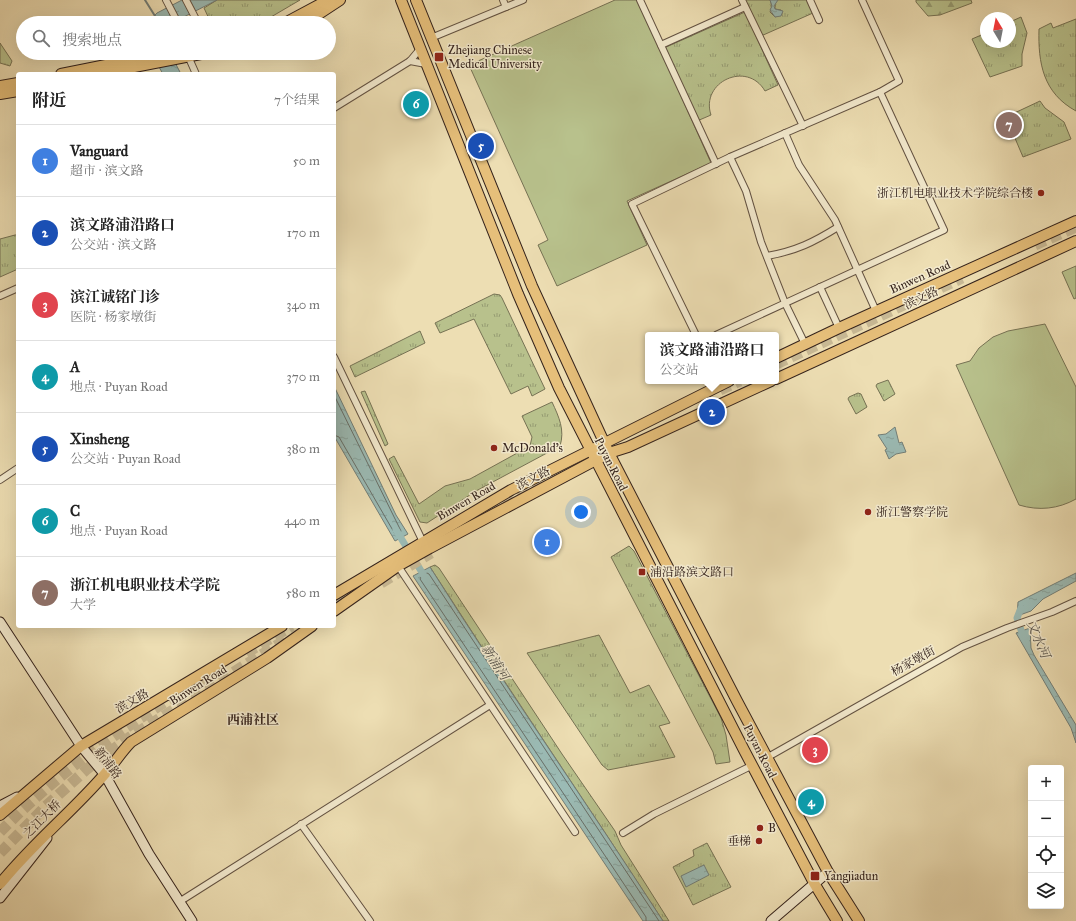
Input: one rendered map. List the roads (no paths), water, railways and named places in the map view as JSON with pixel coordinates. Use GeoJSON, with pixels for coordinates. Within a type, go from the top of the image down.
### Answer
{"type":"FeatureCollection","features":[{"type":"Feature","properties":{"kind":"main road"},"geometry":{"type":"LineString","coordinates":[[298,16],[328,0]]}},
{"type":"Feature","properties":{"kind":"main road"},"geometry":{"type":"LineString","coordinates":[[319,16],[340,0]]}},
{"type":"Feature","properties":{"kind":"main road","name":"Puyan Road"},"geometry":{"type":"LineString","coordinates":[[401,0],[518,294],[559,388],[814,883],[837,921]]}},
{"type":"Feature","properties":{"kind":"main road","name":"Puyan Road"},"geometry":{"type":"LineString","coordinates":[[416,0],[532,286],[609,453],[737,701],[828,872],[859,921]]}},
{"type":"Feature","properties":{"kind":"main road"},"geometry":{"type":"LineString","coordinates":[[74,72],[151,60]]}},
{"type":"Feature","properties":{"kind":"main road"},"geometry":{"type":"LineString","coordinates":[[106,72],[151,60]]}},
{"type":"Feature","properties":{"kind":"main road"},"geometry":{"type":"LineString","coordinates":[[0,86],[16,83]]}},
{"type":"Feature","properties":{"kind":"main road"},"geometry":{"type":"LineString","coordinates":[[0,94],[16,90]]}},
{"type":"Feature","properties":{"kind":"main road","name":"Binwen Road"},"geometry":{"type":"LineString","coordinates":[[779,357],[1076,221]]}},
{"type":"Feature","properties":{"kind":"main road","name":"滨文路"},"geometry":{"type":"LineString","coordinates":[[779,377],[1076,241]]}},
{"type":"Feature","properties":{"kind":"main road","name":"Binwen Road"},"geometry":{"type":"LineString","coordinates":[[428,542],[511,490],[604,442],[723,384]]}},
{"type":"Feature","properties":{"kind":"main road","name":"滨文路"},"geometry":{"type":"LineString","coordinates":[[336,594],[396,562],[428,542],[609,453],[628,448],[765,384]]}},
{"type":"Feature","properties":{"kind":"main road"},"geometry":{"type":"LineString","coordinates":[[336,609],[396,562]]}},
{"type":"Feature","properties":{"kind":"main road","name":"滨文路"},"geometry":{"type":"LineString","coordinates":[[47,774],[80,746],[279,628]]}},
{"type":"Feature","properties":{"kind":"main road","name":"Binwen Road"},"geometry":{"type":"LineString","coordinates":[[105,774],[120,753],[131,742],[267,658],[309,628]]}},
{"type":"Feature","properties":{"kind":"main road"},"geometry":{"type":"LineString","coordinates":[[0,815],[47,774]]}},
{"type":"Feature","properties":{"kind":"main road","name":"之江大桥"},"geometry":{"type":"LineString","coordinates":[[0,884],[20,859],[105,774]]}},
{"type":"Feature","properties":{"kind":"street"},"geometry":{"type":"LineString","coordinates":[[186,0],[194,16]]}},
{"type":"Feature","properties":{"kind":"street"},"geometry":{"type":"LineString","coordinates":[[503,0],[506,7]]}},
{"type":"Feature","properties":{"kind":"street"},"geometry":{"type":"LineString","coordinates":[[431,38],[523,0]]}},
{"type":"Feature","properties":{"kind":"street"},"geometry":{"type":"LineString","coordinates":[[640,0],[716,164]]}},
{"type":"Feature","properties":{"kind":"street"},"geometry":{"type":"LineString","coordinates":[[742,0],[803,126]]}},
{"type":"Feature","properties":{"kind":"street"},"geometry":{"type":"LineString","coordinates":[[810,0],[819,20]]}},
{"type":"Feature","properties":{"kind":"street"},"geometry":{"type":"LineString","coordinates":[[695,332],[632,204],[730,157],[880,92],[899,81],[862,0]]}},
{"type":"Feature","properties":{"kind":"street"},"geometry":{"type":"LineString","coordinates":[[167,2],[174,16]]}},
{"type":"Feature","properties":{"kind":"street"},"geometry":{"type":"LineString","coordinates":[[661,45],[745,7]]}},
{"type":"Feature","properties":{"kind":"street"},"geometry":{"type":"LineString","coordinates":[[336,107],[410,61],[420,49]]}},
{"type":"Feature","properties":{"kind":"street"},"geometry":{"type":"LineString","coordinates":[[190,60],[195,72]]}},
{"type":"Feature","properties":{"kind":"street"},"geometry":{"type":"LineString","coordinates":[[410,61],[426,64]]}},
{"type":"Feature","properties":{"kind":"street"},"geometry":{"type":"LineString","coordinates":[[722,332],[944,230],[880,92]]}},
{"type":"Feature","properties":{"kind":"street"},"geometry":{"type":"LineString","coordinates":[[785,133],[799,165],[838,227],[876,311]]}},
{"type":"Feature","properties":{"kind":"street"},"geometry":{"type":"LineString","coordinates":[[730,157],[746,191],[761,242],[785,303],[805,344]]}},
{"type":"Feature","properties":{"kind":"street"},"geometry":{"type":"LineString","coordinates":[[767,256],[785,253],[806,246],[838,227]]}},
{"type":"Feature","properties":{"kind":"street"},"geometry":{"type":"LineString","coordinates":[[820,287],[839,328]]}},
{"type":"Feature","properties":{"kind":"street"},"geometry":{"type":"LineString","coordinates":[[0,296],[16,289]]}},
{"type":"Feature","properties":{"kind":"street"},"geometry":{"type":"LineString","coordinates":[[336,362],[428,542]]}},
{"type":"Feature","properties":{"kind":"street"},"geometry":{"type":"LineString","coordinates":[[0,480],[16,469]]}},
{"type":"Feature","properties":{"kind":"street"},"geometry":{"type":"LineString","coordinates":[[396,562],[575,832]]}},
{"type":"Feature","properties":{"kind":"street","name":"杨家墩街"},"geometry":{"type":"LineString","coordinates":[[768,757],[962,647],[1076,601]]}},
{"type":"Feature","properties":{"kind":"street","name":"新浦路"},"geometry":{"type":"LineString","coordinates":[[0,622],[80,746],[105,774],[179,902],[192,921]]}},
{"type":"Feature","properties":{"kind":"street"},"geometry":{"type":"LineString","coordinates":[[179,902],[490,705]]}},
{"type":"Feature","properties":{"kind":"street"},"geometry":{"type":"LineString","coordinates":[[623,833],[654,814],[753,765]]}},
{"type":"Feature","properties":{"kind":"street","name":"滨文路"},"geometry":{"type":"LineString","coordinates":[[0,806],[16,798],[47,774]]}},
{"type":"Feature","properties":{"kind":"street"},"geometry":{"type":"LineString","coordinates":[[0,898],[73,806]]}},
{"type":"Feature","properties":{"kind":"street"},"geometry":{"type":"LineString","coordinates":[[301,824],[370,921]]}},
{"type":"Feature","properties":{"kind":"street"},"geometry":{"type":"LineString","coordinates":[[771,921],[828,872]]}},
{"type":"Feature","properties":{"kind":"water"},"geometry":{"type":"Polygon","coordinates":[[[182,0],[217,0],[186,16],[154,16],[182,0]]]}},
{"type":"Feature","properties":{"kind":"water"},"geometry":{"type":"Polygon","coordinates":[[[770,0],[778,0],[774,6],[775,9],[783,11],[781,16],[775,17],[770,10],[772,6],[770,0]]]}},
{"type":"Feature","properties":{"kind":"water"},"geometry":{"type":"Polygon","coordinates":[[[155,60],[174,60],[180,72],[162,72],[155,60]]]}},
{"type":"Feature","properties":{"kind":"water"},"geometry":{"type":"Polygon","coordinates":[[[336,390],[396,515],[408,534],[395,541],[336,439],[336,390]]]}},
{"type":"Feature","properties":{"kind":"water"},"geometry":{"type":"Polygon","coordinates":[[[895,427],[899,443],[902,442],[906,452],[896,454],[889,459],[885,450],[887,449],[878,435],[886,434],[895,427]]]}},
{"type":"Feature","properties":{"kind":"water"},"geometry":{"type":"Polygon","coordinates":[[[430,567],[487,656],[663,921],[643,921],[413,576],[430,567]]]}},
{"type":"Feature","properties":{"kind":"water"},"geometry":{"type":"Polygon","coordinates":[[[1076,573],[1076,581],[1043,599],[1031,611],[1017,616],[1018,602],[1076,573]]]}},
{"type":"Feature","properties":{"kind":"water"},"geometry":{"type":"Polygon","coordinates":[[[1030,628],[1031,648],[1034,655],[1076,725],[1076,743],[1071,728],[1016,633],[1030,628]]]}},
{"type":"Feature","properties":{"kind":"water"},"geometry":{"type":"Polygon","coordinates":[[[704,865],[709,875],[686,887],[681,876],[704,865]]]}},
{"type":"Feature","properties":{"kind":"waterway"},"geometry":{"type":"LineString","coordinates":[[145,0],[155,16]]}},
{"type":"Feature","properties":{"kind":"waterway","name":"新浦河"},"geometry":{"type":"LineString","coordinates":[[396,530],[426,579]]}},
{"type":"Feature","properties":{"kind":"waterway","name":"文水河"},"geometry":{"type":"LineString","coordinates":[[1021,608],[1017,618],[1024,639]]}},
{"type":"Feature","properties":{"kind":"tunnel"},"geometry":{"type":"LineString","coordinates":[[1035,245],[1076,227]]}},
{"type":"Feature","properties":{"kind":"tunnel"},"geometry":{"type":"LineString","coordinates":[[779,363],[962,278]]}},
{"type":"Feature","properties":{"kind":"tunnel"},"geometry":{"type":"LineString","coordinates":[[720,390],[733,384]]}},
{"type":"Feature","properties":{"kind":"tunnel"},"geometry":{"type":"LineString","coordinates":[[460,527],[540,480]]}},
{"type":"Feature","properties":{"kind":"tunnel"},"geometry":{"type":"LineString","coordinates":[[381,583],[431,553]]}},
{"type":"Feature","properties":{"kind":"tunnel"},"geometry":{"type":"LineString","coordinates":[[336,600],[377,576]]}},
{"type":"Feature","properties":{"kind":"tunnel"},"geometry":{"type":"LineString","coordinates":[[246,653],[289,628]]}},
{"type":"Feature","properties":{"kind":"tunnel"},"geometry":{"type":"LineString","coordinates":[[0,853],[46,806],[87,769],[130,737],[285,640]]}},
{"type":"Feature","properties":{"kind":"tunnel"},"geometry":{"type":"LineString","coordinates":[[0,832],[25,807],[79,762],[135,722],[224,666]]}},
{"type":"Feature","properties":{"kind":"place","name":"Zhejiang Chinese Medical University"},"geometry":{"type":"Point","coordinates":[439,57]}},
{"type":"Feature","properties":{"kind":"place","name":"C"},"geometry":{"type":"Point","coordinates":[416,104]}},
{"type":"Feature","properties":{"kind":"place","name":"浙江机电职业技术学院"},"geometry":{"type":"Point","coordinates":[1009,125]}},
{"type":"Feature","properties":{"kind":"place","name":"Xinsheng"},"geometry":{"type":"Point","coordinates":[481,146]}},
{"type":"Feature","properties":{"kind":"place","name":"浙江机电职业技术学院综合楼"},"geometry":{"type":"Point","coordinates":[1041,193]}},
{"type":"Feature","properties":{"kind":"place","name":"滨文路浦沿路口"},"geometry":{"type":"Point","coordinates":[712,412]}},
{"type":"Feature","properties":{"kind":"place","name":"McDonald's"},"geometry":{"type":"Point","coordinates":[494,448]}},
{"type":"Feature","properties":{"kind":"place","name":"浙江警察学院"},"geometry":{"type":"Point","coordinates":[868,512]}},
{"type":"Feature","properties":{"kind":"place","name":"Vanguard"},"geometry":{"type":"Point","coordinates":[547,542]}},
{"type":"Feature","properties":{"kind":"place","name":"浦沿路滨文路口"},"geometry":{"type":"Point","coordinates":[642,572]}},
{"type":"Feature","properties":{"kind":"place","name":"滨江诚铭门诊"},"geometry":{"type":"Point","coordinates":[815,750]}},
{"type":"Feature","properties":{"kind":"place","name":"A"},"geometry":{"type":"Point","coordinates":[811,802]}},
{"type":"Feature","properties":{"kind":"place","name":"B"},"geometry":{"type":"Point","coordinates":[760,828]}},
{"type":"Feature","properties":{"kind":"place","name":"垂梯"},"geometry":{"type":"Point","coordinates":[759,841]}},
{"type":"Feature","properties":{"kind":"place","name":"Yangjiadun"},"geometry":{"type":"Point","coordinates":[815,876]}},
{"type":"Feature","properties":{"kind":"district","name":"西浦社区"},"geometry":{"type":"Point","coordinates":[253,719]}}]}
